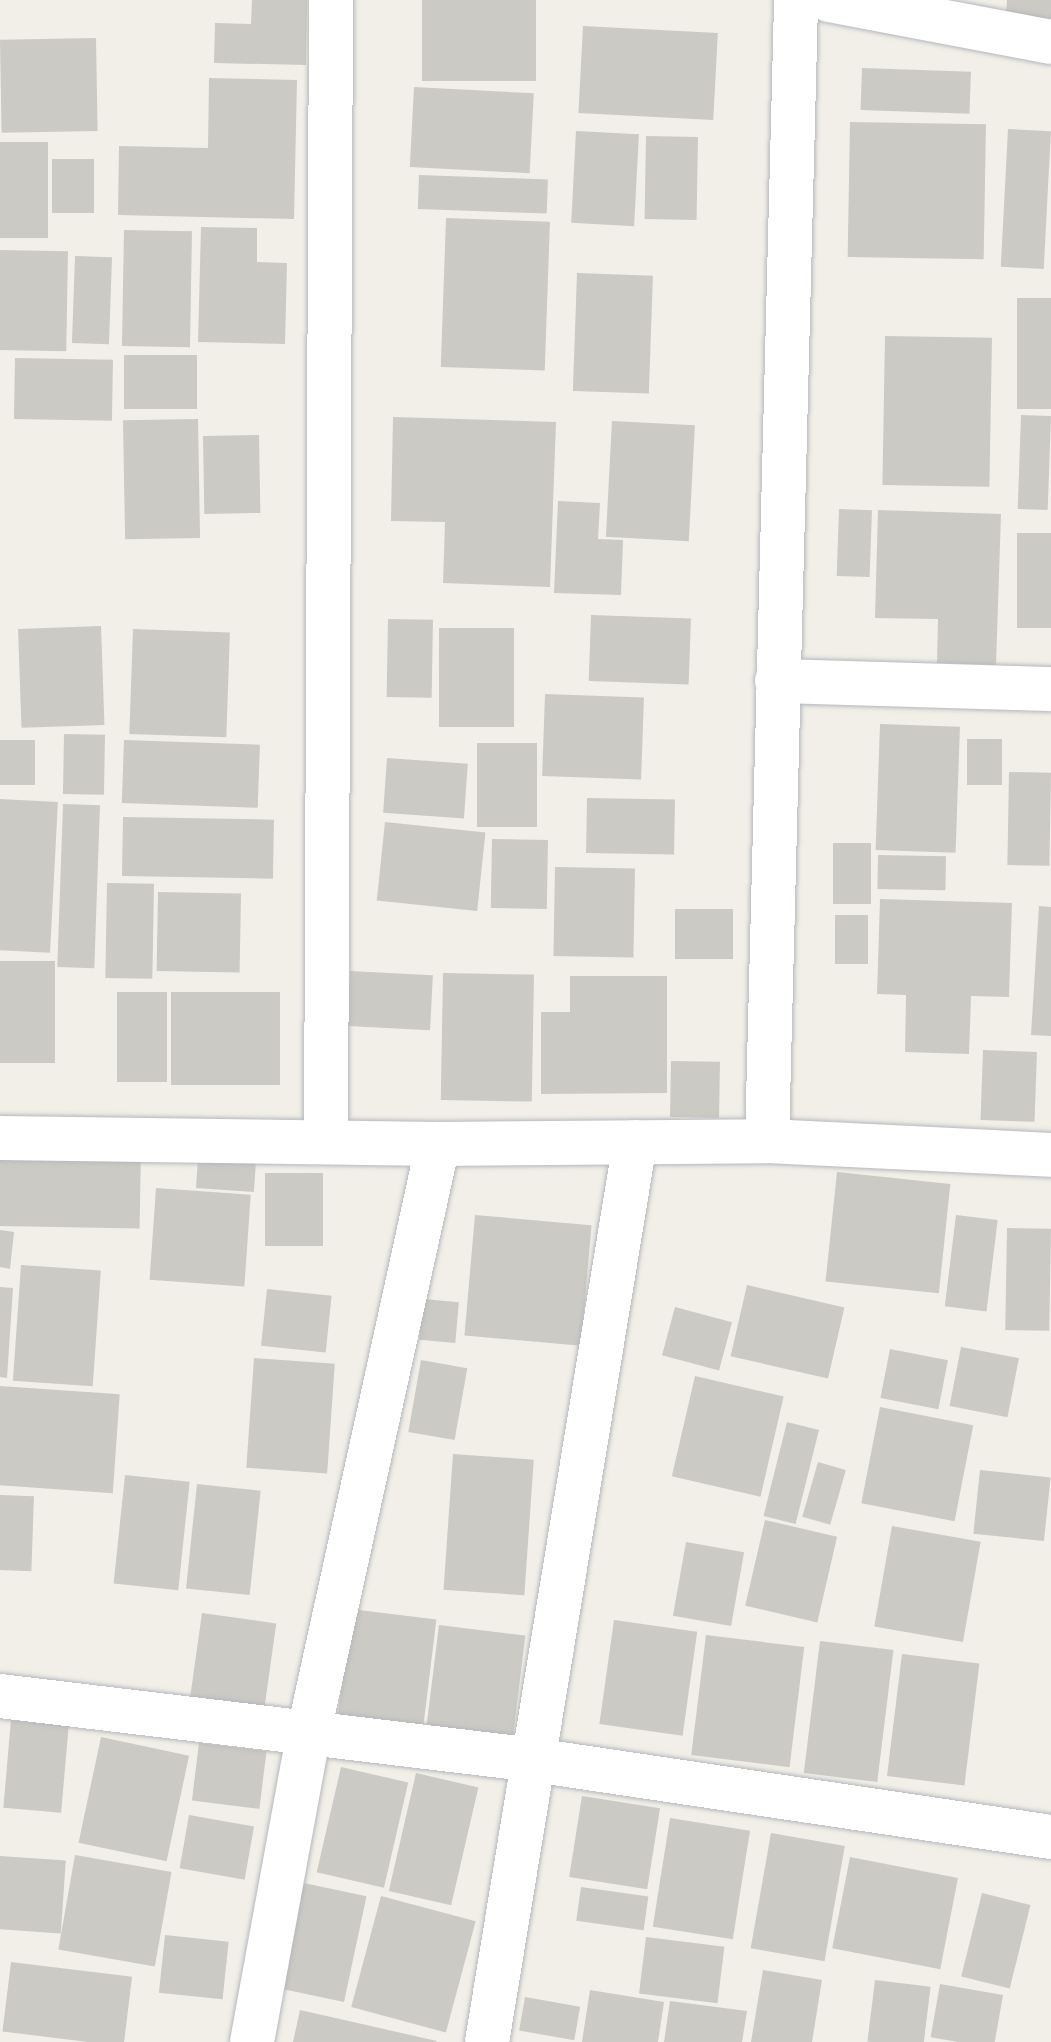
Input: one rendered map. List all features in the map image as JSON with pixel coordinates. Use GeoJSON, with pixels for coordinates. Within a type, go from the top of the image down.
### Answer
{"type":"FeatureCollection","features":[{"type":"Feature","properties":{"kind":"street"},"geometry":{"type":"LineString","coordinates":[[326,1142],[331,0]]}},
{"type":"Feature","properties":{"kind":"street"},"geometry":{"type":"LineString","coordinates":[[767,1141],[796,0]]}},
{"type":"Feature","properties":{"kind":"street"},"geometry":{"type":"LineString","coordinates":[[829,0],[1051,42]]}},
{"type":"Feature","properties":{"kind":"street"},"geometry":{"type":"LineString","coordinates":[[777,681],[1051,689]]}},
{"type":"Feature","properties":{"kind":"street"},"geometry":{"type":"LineString","coordinates":[[0,1138],[438,1144],[767,1141],[1051,1155]]}},
{"type":"Feature","properties":{"kind":"street"},"geometry":{"type":"LineString","coordinates":[[487,2042],[635,1142]]}},
{"type":"Feature","properties":{"kind":"street"},"geometry":{"type":"LineString","coordinates":[[252,2042],[309,1731],[438,1144]]}},
{"type":"Feature","properties":{"kind":"street"},"geometry":{"type":"LineString","coordinates":[[0,1696],[534,1760],[1051,1837]]}},
{"type":"Feature","properties":{"kind":"building"},"geometry":{"type":"Polygon","coordinates":[[[252,0],[307,0],[306,65],[214,63],[215,23],[251,24],[252,0]]]}},
{"type":"Feature","properties":{"kind":"building"},"geometry":{"type":"Polygon","coordinates":[[[422,0],[536,0],[536,81],[422,81],[422,0]]]}},
{"type":"Feature","properties":{"kind":"building"},"geometry":{"type":"Polygon","coordinates":[[[1007,0],[1051,0],[1051,19],[1006,14],[1007,0]]]}},
{"type":"Feature","properties":{"kind":"building"},"geometry":{"type":"Polygon","coordinates":[[[583,26],[718,33],[713,120],[578,113],[583,26]]]}},
{"type":"Feature","properties":{"kind":"building"},"geometry":{"type":"Polygon","coordinates":[[[96,38],[98,131],[2,133],[0,40],[96,38]]]}},
{"type":"Feature","properties":{"kind":"building"},"geometry":{"type":"Polygon","coordinates":[[[862,68],[971,72],[969,114],[861,110],[862,68]]]}},
{"type":"Feature","properties":{"kind":"building"},"geometry":{"type":"Polygon","coordinates":[[[209,78],[297,80],[294,219],[118,215],[119,146],[208,148],[209,78]]]}},
{"type":"Feature","properties":{"kind":"building"},"geometry":{"type":"Polygon","coordinates":[[[414,87],[534,93],[530,173],[410,167],[414,87]]]}},
{"type":"Feature","properties":{"kind":"building"},"geometry":{"type":"Polygon","coordinates":[[[850,122],[986,124],[984,259],[848,257],[850,122]]]}},
{"type":"Feature","properties":{"kind":"building"},"geometry":{"type":"Polygon","coordinates":[[[1008,129],[1051,131],[1044,269],[1001,267],[1008,129]]]}},
{"type":"Feature","properties":{"kind":"building"},"geometry":{"type":"Polygon","coordinates":[[[576,131],[639,134],[634,226],[571,223],[576,131]]]}},
{"type":"Feature","properties":{"kind":"building"},"geometry":{"type":"Polygon","coordinates":[[[646,136],[698,137],[697,220],[645,219],[646,136]]]}},
{"type":"Feature","properties":{"kind":"building"},"geometry":{"type":"Polygon","coordinates":[[[0,142],[48,142],[48,238],[0,238],[0,142]]]}},
{"type":"Feature","properties":{"kind":"building"},"geometry":{"type":"Polygon","coordinates":[[[52,159],[94,159],[94,213],[52,213],[52,159]]]}},
{"type":"Feature","properties":{"kind":"building"},"geometry":{"type":"Polygon","coordinates":[[[419,175],[548,180],[547,213],[418,209],[419,175]]]}},
{"type":"Feature","properties":{"kind":"building"},"geometry":{"type":"Polygon","coordinates":[[[446,218],[550,222],[545,371],[441,367],[446,218]]]}},
{"type":"Feature","properties":{"kind":"building"},"geometry":{"type":"Polygon","coordinates":[[[201,227],[257,228],[257,262],[287,263],[285,344],[198,342],[201,227]]]}},
{"type":"Feature","properties":{"kind":"building"},"geometry":{"type":"Polygon","coordinates":[[[124,230],[192,231],[190,347],[122,346],[124,230]]]}},
{"type":"Feature","properties":{"kind":"building"},"geometry":{"type":"Polygon","coordinates":[[[0,250],[68,251],[66,351],[0,350],[0,250]]]}},
{"type":"Feature","properties":{"kind":"building"},"geometry":{"type":"Polygon","coordinates":[[[75,256],[112,257],[109,344],[72,343],[75,256]]]}},
{"type":"Feature","properties":{"kind":"building"},"geometry":{"type":"Polygon","coordinates":[[[577,273],[653,276],[649,394],[573,391],[577,273]]]}},
{"type":"Feature","properties":{"kind":"building"},"geometry":{"type":"Polygon","coordinates":[[[1017,298],[1051,298],[1051,409],[1017,409],[1017,298]]]}},
{"type":"Feature","properties":{"kind":"building"},"geometry":{"type":"Polygon","coordinates":[[[885,336],[992,338],[989,487],[882,485],[885,336]]]}},
{"type":"Feature","properties":{"kind":"building"},"geometry":{"type":"Polygon","coordinates":[[[124,355],[197,355],[197,409],[124,409],[124,355]]]}},
{"type":"Feature","properties":{"kind":"building"},"geometry":{"type":"Polygon","coordinates":[[[15,358],[113,360],[112,421],[14,419],[15,358]]]}},
{"type":"Feature","properties":{"kind":"building"},"geometry":{"type":"Polygon","coordinates":[[[1021,415],[1051,416],[1048,510],[1018,509],[1021,415]]]}},
{"type":"Feature","properties":{"kind":"building"},"geometry":{"type":"Polygon","coordinates":[[[393,417],[556,422],[550,587],[443,583],[445,522],[391,521],[393,417]]]}},
{"type":"Feature","properties":{"kind":"building"},"geometry":{"type":"Polygon","coordinates":[[[198,419],[200,538],[125,539],[123,420],[198,419]]]}},
{"type":"Feature","properties":{"kind":"building"},"geometry":{"type":"Polygon","coordinates":[[[612,421],[695,425],[689,541],[606,537],[612,421]]]}},
{"type":"Feature","properties":{"kind":"building"},"geometry":{"type":"Polygon","coordinates":[[[259,435],[260,513],[204,514],[203,436],[259,435]]]}},
{"type":"Feature","properties":{"kind":"building"},"geometry":{"type":"Polygon","coordinates":[[[558,501],[600,503],[598,539],[623,540],[621,595],[554,593],[558,501]]]}},
{"type":"Feature","properties":{"kind":"building"},"geometry":{"type":"Polygon","coordinates":[[[839,509],[872,510],[870,577],[837,576],[839,509]]]}},
{"type":"Feature","properties":{"kind":"building"},"geometry":{"type":"Polygon","coordinates":[[[878,510],[1001,514],[996,665],[937,663],[938,619],[875,618],[878,510]]]}},
{"type":"Feature","properties":{"kind":"building"},"geometry":{"type":"Polygon","coordinates":[[[1017,533],[1051,533],[1051,628],[1017,628],[1017,533]]]}},
{"type":"Feature","properties":{"kind":"building"},"geometry":{"type":"Polygon","coordinates":[[[591,615],[691,618],[689,684],[589,681],[591,615]]]}},
{"type":"Feature","properties":{"kind":"building"},"geometry":{"type":"Polygon","coordinates":[[[388,619],[433,620],[432,698],[387,697],[388,619]]]}},
{"type":"Feature","properties":{"kind":"building"},"geometry":{"type":"Polygon","coordinates":[[[101,626],[104,725],[22,728],[18,629],[101,626]]]}},
{"type":"Feature","properties":{"kind":"building"},"geometry":{"type":"Polygon","coordinates":[[[439,628],[514,628],[514,727],[439,727],[439,628]]]}},
{"type":"Feature","properties":{"kind":"building"},"geometry":{"type":"Polygon","coordinates":[[[133,629],[230,632],[226,737],[129,734],[133,629]]]}},
{"type":"Feature","properties":{"kind":"building"},"geometry":{"type":"Polygon","coordinates":[[[545,694],[644,697],[641,779],[542,776],[545,694]]]}},
{"type":"Feature","properties":{"kind":"building"},"geometry":{"type":"Polygon","coordinates":[[[880,724],[960,727],[956,853],[876,850],[880,724]]]}},
{"type":"Feature","properties":{"kind":"building"},"geometry":{"type":"Polygon","coordinates":[[[64,734],[105,735],[104,795],[63,794],[64,734]]]}},
{"type":"Feature","properties":{"kind":"building"},"geometry":{"type":"Polygon","coordinates":[[[967,739],[1002,739],[1002,785],[967,785],[967,739]]]}},
{"type":"Feature","properties":{"kind":"building"},"geometry":{"type":"Polygon","coordinates":[[[0,740],[35,740],[35,785],[0,785],[0,740]]]}},
{"type":"Feature","properties":{"kind":"building"},"geometry":{"type":"Polygon","coordinates":[[[124,740],[260,745],[258,808],[122,803],[124,740]]]}},
{"type":"Feature","properties":{"kind":"building"},"geometry":{"type":"Polygon","coordinates":[[[477,743],[537,743],[537,827],[477,827],[477,743]]]}},
{"type":"Feature","properties":{"kind":"building"},"geometry":{"type":"Polygon","coordinates":[[[387,758],[468,764],[464,819],[383,813],[387,758]]]}},
{"type":"Feature","properties":{"kind":"building"},"geometry":{"type":"Polygon","coordinates":[[[1009,772],[1051,773],[1049,866],[1007,865],[1009,772]]]}},
{"type":"Feature","properties":{"kind":"building"},"geometry":{"type":"Polygon","coordinates":[[[587,798],[675,800],[674,855],[586,853],[587,798]]]}},
{"type":"Feature","properties":{"kind":"building"},"geometry":{"type":"Polygon","coordinates":[[[0,799],[58,802],[50,953],[0,950],[0,799]]]}},
{"type":"Feature","properties":{"kind":"building"},"geometry":{"type":"Polygon","coordinates":[[[63,804],[100,805],[94,968],[57,967],[63,804]]]}},
{"type":"Feature","properties":{"kind":"building"},"geometry":{"type":"Polygon","coordinates":[[[123,817],[274,820],[273,879],[122,876],[123,817]]]}},
{"type":"Feature","properties":{"kind":"building"},"geometry":{"type":"Polygon","coordinates":[[[385,822],[485,833],[477,911],[377,901],[385,822]]]}},
{"type":"Feature","properties":{"kind":"building"},"geometry":{"type":"Polygon","coordinates":[[[492,839],[548,840],[547,909],[491,908],[492,839]]]}},
{"type":"Feature","properties":{"kind":"building"},"geometry":{"type":"Polygon","coordinates":[[[833,843],[871,843],[871,904],[833,904],[833,843]]]}},
{"type":"Feature","properties":{"kind":"building"},"geometry":{"type":"Polygon","coordinates":[[[878,855],[946,856],[945,890],[877,889],[878,855]]]}},
{"type":"Feature","properties":{"kind":"building"},"geometry":{"type":"Polygon","coordinates":[[[555,867],[635,868],[633,957],[553,956],[555,867]]]}},
{"type":"Feature","properties":{"kind":"building"},"geometry":{"type":"Polygon","coordinates":[[[107,883],[154,884],[152,979],[105,978],[107,883]]]}},
{"type":"Feature","properties":{"kind":"building"},"geometry":{"type":"Polygon","coordinates":[[[158,892],[241,893],[240,972],[157,971],[158,892]]]}},
{"type":"Feature","properties":{"kind":"building"},"geometry":{"type":"Polygon","coordinates":[[[880,899],[1012,903],[1009,997],[971,996],[969,1054],[905,1052],[906,995],[877,994],[880,899]]]}},
{"type":"Feature","properties":{"kind":"building"},"geometry":{"type":"Polygon","coordinates":[[[1039,906],[1051,907],[1051,1036],[1031,1035],[1039,906]]]}},
{"type":"Feature","properties":{"kind":"building"},"geometry":{"type":"Polygon","coordinates":[[[675,909],[733,909],[733,959],[675,959],[675,909]]]}},
{"type":"Feature","properties":{"kind":"building"},"geometry":{"type":"Polygon","coordinates":[[[835,915],[868,915],[868,964],[835,964],[835,915]]]}},
{"type":"Feature","properties":{"kind":"building"},"geometry":{"type":"Polygon","coordinates":[[[0,961],[55,961],[55,1063],[0,1063],[0,961]]]}},
{"type":"Feature","properties":{"kind":"building"},"geometry":{"type":"Polygon","coordinates":[[[350,971],[433,975],[430,1030],[347,1026],[350,971]]]}},
{"type":"Feature","properties":{"kind":"building"},"geometry":{"type":"Polygon","coordinates":[[[443,973],[534,975],[532,1102],[441,1100],[443,973]]]}},
{"type":"Feature","properties":{"kind":"building"},"geometry":{"type":"Polygon","coordinates":[[[570,976],[667,976],[667,1093],[541,1094],[541,1012],[570,1012],[570,976]]]}},
{"type":"Feature","properties":{"kind":"building"},"geometry":{"type":"Polygon","coordinates":[[[117,992],[167,992],[167,1082],[117,1082],[117,992]]]}},
{"type":"Feature","properties":{"kind":"building"},"geometry":{"type":"Polygon","coordinates":[[[171,992],[280,992],[280,1085],[171,1085],[171,992]]]}},
{"type":"Feature","properties":{"kind":"building"},"geometry":{"type":"Polygon","coordinates":[[[983,1050],[1037,1052],[1035,1122],[981,1120],[983,1050]]]}},
{"type":"Feature","properties":{"kind":"building"},"geometry":{"type":"Polygon","coordinates":[[[671,1061],[720,1062],[719,1118],[670,1117],[671,1061]]]}},
{"type":"Feature","properties":{"kind":"building"},"geometry":{"type":"Polygon","coordinates":[[[0,1145],[141,1147],[140,1228],[0,1226],[0,1145]]]}},
{"type":"Feature","properties":{"kind":"building"},"geometry":{"type":"Polygon","coordinates":[[[198,1159],[256,1163],[254,1192],[196,1188],[198,1159]]]}},
{"type":"Feature","properties":{"kind":"building"},"geometry":{"type":"Polygon","coordinates":[[[837,1172],[950,1184],[939,1293],[826,1281],[837,1172]]]}},
{"type":"Feature","properties":{"kind":"building"},"geometry":{"type":"Polygon","coordinates":[[[265,1173],[323,1173],[323,1246],[265,1246],[265,1173]]]}},
{"type":"Feature","properties":{"kind":"building"},"geometry":{"type":"Polygon","coordinates":[[[156,1188],[251,1195],[244,1286],[150,1280],[156,1188]]]}},
{"type":"Feature","properties":{"kind":"building"},"geometry":{"type":"Polygon","coordinates":[[[475,1215],[592,1225],[581,1346],[464,1336],[475,1215]]]}},
{"type":"Feature","properties":{"kind":"building"},"geometry":{"type":"Polygon","coordinates":[[[956,1215],[998,1220],[986,1311],[945,1306],[956,1215]]]}},
{"type":"Feature","properties":{"kind":"building"},"geometry":{"type":"Polygon","coordinates":[[[1007,1228],[1051,1229],[1049,1331],[1005,1330],[1007,1228]]]}},
{"type":"Feature","properties":{"kind":"building"},"geometry":{"type":"Polygon","coordinates":[[[0,1230],[14,1232],[10,1269],[0,1267],[0,1230]]]}},
{"type":"Feature","properties":{"kind":"building"},"geometry":{"type":"Polygon","coordinates":[[[21,1265],[101,1271],[93,1386],[13,1381],[21,1265]]]}},
{"type":"Feature","properties":{"kind":"building"},"geometry":{"type":"Polygon","coordinates":[[[747,1285],[844,1307],[828,1379],[731,1356],[747,1285]]]}},
{"type":"Feature","properties":{"kind":"building"},"geometry":{"type":"Polygon","coordinates":[[[0,1287],[13,1288],[7,1378],[0,1377],[0,1287]]]}},
{"type":"Feature","properties":{"kind":"building"},"geometry":{"type":"Polygon","coordinates":[[[267,1289],[332,1296],[326,1352],[261,1346],[267,1289]]]}},
{"type":"Feature","properties":{"kind":"building"},"geometry":{"type":"Polygon","coordinates":[[[423,1299],[459,1302],[455,1343],[419,1340],[423,1299]]]}},
{"type":"Feature","properties":{"kind":"building"},"geometry":{"type":"Polygon","coordinates":[[[675,1307],[732,1322],[719,1371],[662,1355],[675,1307]]]}},
{"type":"Feature","properties":{"kind":"building"},"geometry":{"type":"Polygon","coordinates":[[[961,1347],[1019,1358],[1007,1417],[950,1406],[961,1347]]]}},
{"type":"Feature","properties":{"kind":"building"},"geometry":{"type":"Polygon","coordinates":[[[890,1349],[948,1360],[938,1409],[880,1398],[890,1349]]]}},
{"type":"Feature","properties":{"kind":"building"},"geometry":{"type":"Polygon","coordinates":[[[254,1358],[335,1364],[327,1473],[246,1468],[254,1358]]]}},
{"type":"Feature","properties":{"kind":"building"},"geometry":{"type":"Polygon","coordinates":[[[421,1360],[467,1368],[455,1440],[408,1432],[421,1360]]]}},
{"type":"Feature","properties":{"kind":"building"},"geometry":{"type":"Polygon","coordinates":[[[695,1376],[784,1396],[760,1497],[672,1476],[695,1376]]]}},
{"type":"Feature","properties":{"kind":"building"},"geometry":{"type":"Polygon","coordinates":[[[0,1386],[120,1394],[113,1493],[0,1485],[0,1386]]]}},
{"type":"Feature","properties":{"kind":"building"},"geometry":{"type":"Polygon","coordinates":[[[880,1407],[973,1425],[955,1521],[861,1503],[880,1407]]]}},
{"type":"Feature","properties":{"kind":"building"},"geometry":{"type":"Polygon","coordinates":[[[787,1422],[819,1430],[796,1524],[764,1516],[787,1422]]]}},
{"type":"Feature","properties":{"kind":"building"},"geometry":{"type":"Polygon","coordinates":[[[453,1454],[534,1460],[524,1595],[444,1590],[453,1454]]]}},
{"type":"Feature","properties":{"kind":"building"},"geometry":{"type":"Polygon","coordinates":[[[818,1462],[846,1470],[830,1525],[802,1517],[818,1462]]]}},
{"type":"Feature","properties":{"kind":"building"},"geometry":{"type":"Polygon","coordinates":[[[980,1470],[1051,1477],[1044,1541],[973,1534],[980,1470]]]}},
{"type":"Feature","properties":{"kind":"building"},"geometry":{"type":"Polygon","coordinates":[[[125,1475],[190,1482],[178,1590],[114,1583],[125,1475]]]}},
{"type":"Feature","properties":{"kind":"building"},"geometry":{"type":"Polygon","coordinates":[[[197,1484],[261,1491],[250,1595],[186,1588],[197,1484]]]}},
{"type":"Feature","properties":{"kind":"building"},"geometry":{"type":"Polygon","coordinates":[[[0,1495],[34,1496],[31,1571],[0,1570],[0,1495]]]}},
{"type":"Feature","properties":{"kind":"building"},"geometry":{"type":"Polygon","coordinates":[[[765,1520],[837,1537],[817,1622],[745,1606],[765,1520]]]}},
{"type":"Feature","properties":{"kind":"building"},"geometry":{"type":"Polygon","coordinates":[[[892,1526],[981,1542],[963,1642],[874,1626],[892,1526]]]}},
{"type":"Feature","properties":{"kind":"building"},"geometry":{"type":"Polygon","coordinates":[[[686,1542],[744,1552],[731,1626],[673,1616],[686,1542]]]}},
{"type":"Feature","properties":{"kind":"building"},"geometry":{"type":"Polygon","coordinates":[[[351,1609],[436,1619],[423,1731],[337,1720],[351,1609]]]}},
{"type":"Feature","properties":{"kind":"building"},"geometry":{"type":"Polygon","coordinates":[[[202,1613],[276,1623],[263,1719],[189,1708],[202,1613]]]}},
{"type":"Feature","properties":{"kind":"building"},"geometry":{"type":"Polygon","coordinates":[[[614,1620],[697,1632],[683,1736],[599,1724],[614,1620]]]}},
{"type":"Feature","properties":{"kind":"building"},"geometry":{"type":"Polygon","coordinates":[[[439,1625],[525,1636],[512,1742],[426,1731],[439,1625]]]}},
{"type":"Feature","properties":{"kind":"building"},"geometry":{"type":"Polygon","coordinates":[[[706,1635],[804,1647],[790,1767],[691,1755],[706,1635]]]}},
{"type":"Feature","properties":{"kind":"building"},"geometry":{"type":"Polygon","coordinates":[[[820,1641],[893,1650],[877,1782],[804,1773],[820,1641]]]}},
{"type":"Feature","properties":{"kind":"building"},"geometry":{"type":"Polygon","coordinates":[[[902,1654],[979,1664],[964,1786],[887,1776],[902,1654]]]}},
{"type":"Feature","properties":{"kind":"building"},"geometry":{"type":"Polygon","coordinates":[[[11,1720],[69,1725],[61,1813],[3,1808],[11,1720]]]}},
{"type":"Feature","properties":{"kind":"building"},"geometry":{"type":"Polygon","coordinates":[[[101,1737],[189,1756],[167,1861],[79,1843],[101,1737]]]}},
{"type":"Feature","properties":{"kind":"building"},"geometry":{"type":"Polygon","coordinates":[[[199,1743],[266,1751],[259,1809],[192,1801],[199,1743]]]}},
{"type":"Feature","properties":{"kind":"building"},"geometry":{"type":"Polygon","coordinates":[[[341,1767],[408,1783],[384,1888],[317,1872],[341,1767]]]}},
{"type":"Feature","properties":{"kind":"building"},"geometry":{"type":"Polygon","coordinates":[[[416,1773],[478,1787],[451,1905],[389,1891],[416,1773]]]}},
{"type":"Feature","properties":{"kind":"building"},"geometry":{"type":"Polygon","coordinates":[[[582,1796],[660,1808],[647,1889],[569,1877],[582,1796]]]}},
{"type":"Feature","properties":{"kind":"building"},"geometry":{"type":"Polygon","coordinates":[[[189,1815],[254,1826],[245,1880],[180,1868],[189,1815]]]}},
{"type":"Feature","properties":{"kind":"building"},"geometry":{"type":"Polygon","coordinates":[[[670,1818],[750,1831],[733,1939],[653,1927],[670,1818]]]}},
{"type":"Feature","properties":{"kind":"building"},"geometry":{"type":"Polygon","coordinates":[[[771,1833],[845,1846],[825,1961],[751,1948],[771,1833]]]}},
{"type":"Feature","properties":{"kind":"building"},"geometry":{"type":"Polygon","coordinates":[[[75,1855],[172,1872],[155,1967],[58,1950],[75,1855]]]}},
{"type":"Feature","properties":{"kind":"building"},"geometry":{"type":"Polygon","coordinates":[[[0,1856],[66,1861],[61,1933],[0,1929],[0,1856]]]}},
{"type":"Feature","properties":{"kind":"building"},"geometry":{"type":"Polygon","coordinates":[[[850,1857],[958,1878],[940,1969],[832,1948],[850,1857]]]}},
{"type":"Feature","properties":{"kind":"building"},"geometry":{"type":"Polygon","coordinates":[[[299,1882],[366,1896],[344,2002],[277,1988],[299,1882]]]}},
{"type":"Feature","properties":{"kind":"building"},"geometry":{"type":"Polygon","coordinates":[[[581,1887],[648,1896],[644,1930],[576,1921],[581,1887]]]}},
{"type":"Feature","properties":{"kind":"building"},"geometry":{"type":"Polygon","coordinates":[[[982,1893],[1031,1905],[1010,1989],[961,1976],[982,1893]]]}},
{"type":"Feature","properties":{"kind":"building"},"geometry":{"type":"Polygon","coordinates":[[[381,1896],[476,1921],[446,2032],[351,2007],[381,1896]]]}},
{"type":"Feature","properties":{"kind":"building"},"geometry":{"type":"Polygon","coordinates":[[[165,1935],[229,1942],[223,1999],[159,1993],[165,1935]]]}},
{"type":"Feature","properties":{"kind":"building"},"geometry":{"type":"Polygon","coordinates":[[[646,1937],[724,1947],[717,2003],[639,1994],[646,1937]]]}},
{"type":"Feature","properties":{"kind":"building"},"geometry":{"type":"Polygon","coordinates":[[[11,1962],[132,1977],[124,2042],[88,2042],[2,2031],[11,1962]]]}},
{"type":"Feature","properties":{"kind":"building"},"geometry":{"type":"Polygon","coordinates":[[[763,1970],[822,1980],[812,2042],[751,2042],[763,1970]]]}},
{"type":"Feature","properties":{"kind":"building"},"geometry":{"type":"Polygon","coordinates":[[[875,1980],[931,1987],[924,2042],[867,2042],[875,1980]]]}},
{"type":"Feature","properties":{"kind":"building"},"geometry":{"type":"Polygon","coordinates":[[[940,1984],[1003,1995],[995,2042],[958,2042],[931,2037],[940,1984]]]}},
{"type":"Feature","properties":{"kind":"building"},"geometry":{"type":"Polygon","coordinates":[[[590,1990],[664,2002],[658,2042],[582,2042],[590,1990]]]}},
{"type":"Feature","properties":{"kind":"building"},"geometry":{"type":"Polygon","coordinates":[[[525,1997],[580,2007],[574,2040],[519,2030],[525,1997]]]}},
{"type":"Feature","properties":{"kind":"building"},"geometry":{"type":"Polygon","coordinates":[[[670,2001],[747,2011],[742,2042],[664,2042],[670,2001]]]}},
{"type":"Feature","properties":{"kind":"building"},"geometry":{"type":"Polygon","coordinates":[[[300,2010],[437,2041],[293,2042],[300,2010]]]}}]}
